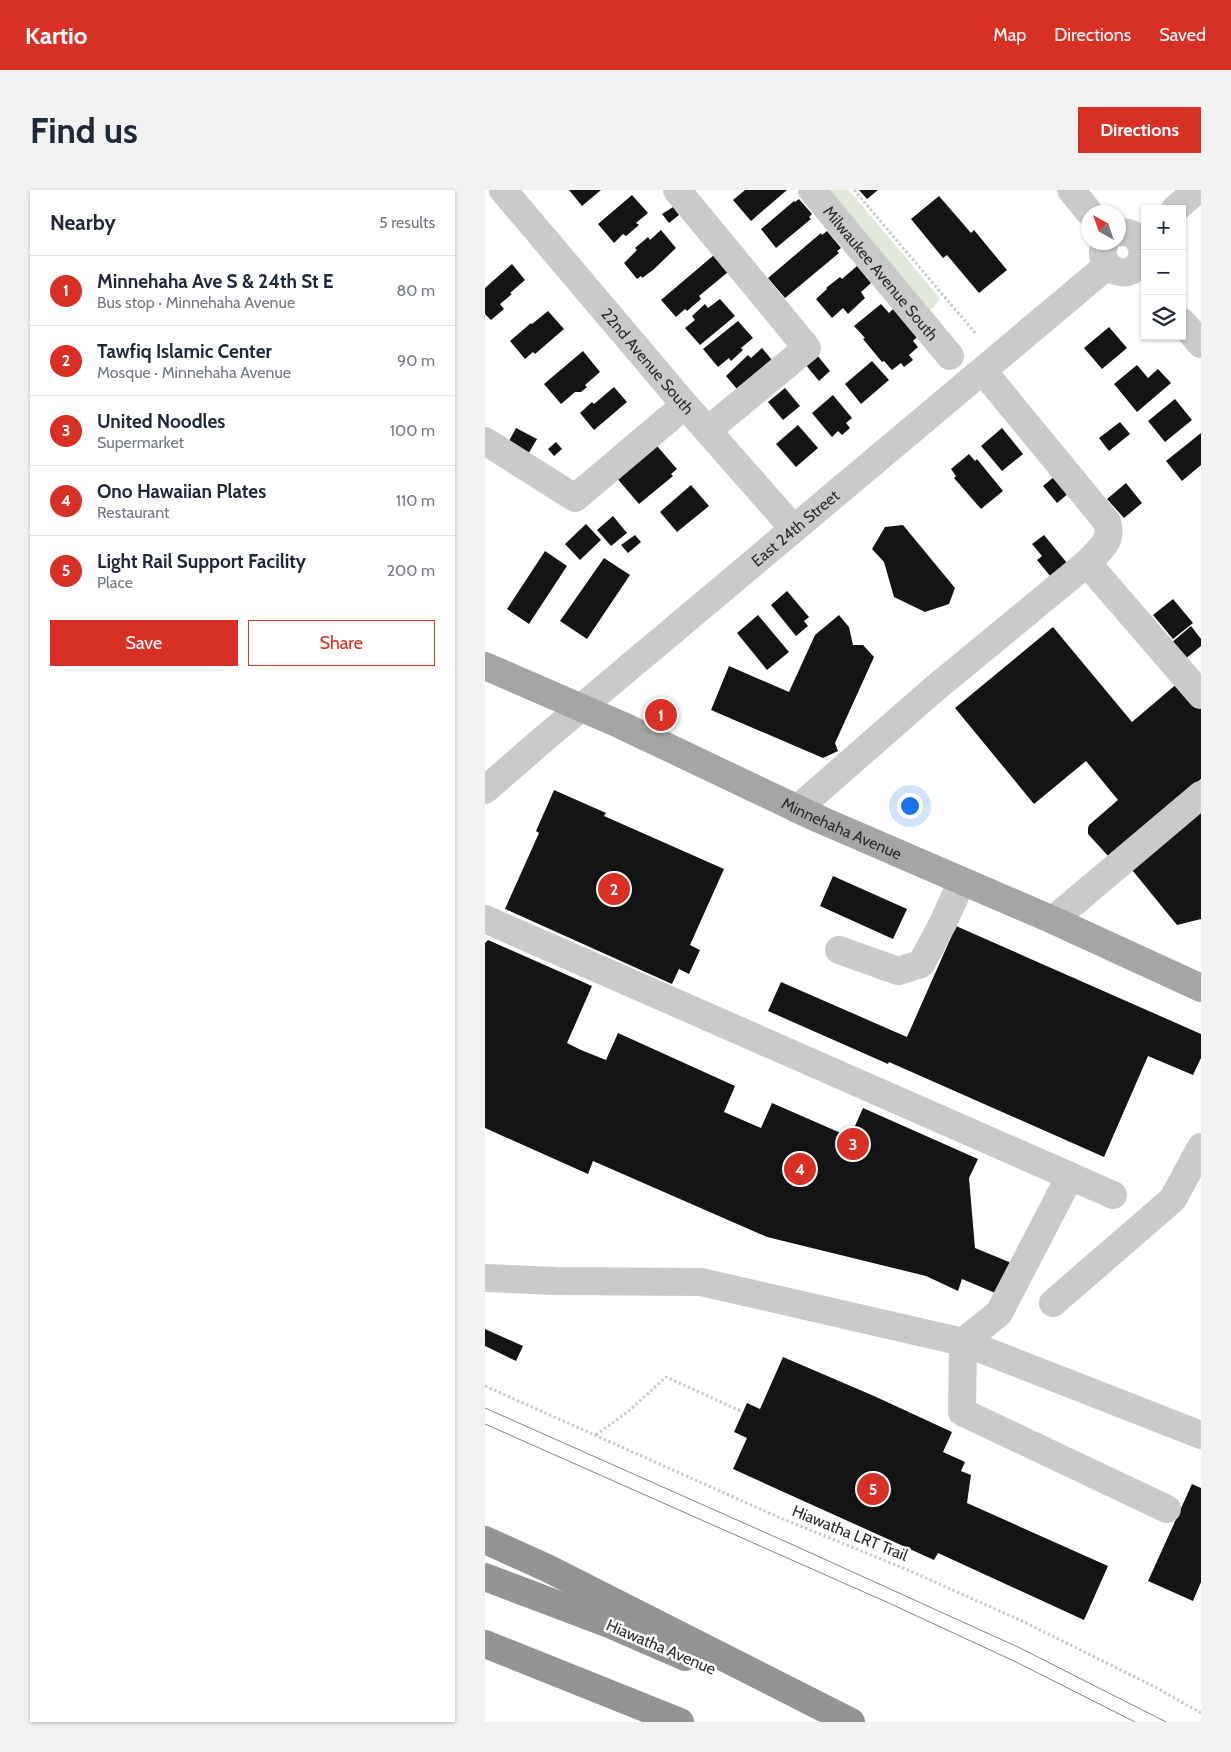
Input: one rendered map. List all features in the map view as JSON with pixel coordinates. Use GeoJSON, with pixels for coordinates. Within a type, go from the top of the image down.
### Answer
{"type":"FeatureCollection","features":[{"type":"Feature","properties":{"kind":"highway"},"geometry":{"type":"LineString","coordinates":[[485,1540],[547,1568],[851,1722]]}},
{"type":"Feature","properties":{"kind":"highway","name":"Hiawatha Avenue"},"geometry":{"type":"LineString","coordinates":[[485,1577],[609,1624],[835,1722]]}},
{"type":"Feature","properties":{"kind":"highway"},"geometry":{"type":"LineString","coordinates":[[485,1644],[680,1722]]}},
{"type":"Feature","properties":{"kind":"highway"},"geometry":{"type":"LineString","coordinates":[[485,1650],[534,1663]]}},
{"type":"Feature","properties":{"kind":"main road","name":"Minnehaha Avenue"},"geometry":{"type":"LineString","coordinates":[[485,666],[621,725],[797,809],[1053,920],[1201,988]]}},
{"type":"Feature","properties":{"kind":"street","name":"22nd Avenue South"},"geometry":{"type":"LineString","coordinates":[[503,190],[685,405],[794,530]]}},
{"type":"Feature","properties":{"kind":"street"},"geometry":{"type":"LineString","coordinates":[[677,190],[807,348],[708,430]]}},
{"type":"Feature","properties":{"kind":"street","name":"Milwaukee Avenue South"},"geometry":{"type":"LineString","coordinates":[[812,190],[950,356]]}},
{"type":"Feature","properties":{"kind":"street"},"geometry":{"type":"LineString","coordinates":[[1071,190],[1083,205]]}},
{"type":"Feature","properties":{"kind":"street"},"geometry":{"type":"LineString","coordinates":[[1180,205],[1197,190]]}},
{"type":"Feature","properties":{"kind":"street"},"geometry":{"type":"LineString","coordinates":[[1106,254],[1118,272],[1140,273],[1142,251],[1134,236]]}},
{"type":"Feature","properties":{"kind":"street","name":"East 24th Street"},"geometry":{"type":"LineString","coordinates":[[485,790],[983,371],[1106,254]]}},
{"type":"Feature","properties":{"kind":"street"},"geometry":{"type":"LineString","coordinates":[[1186,327],[1201,344]]}},
{"type":"Feature","properties":{"kind":"street"},"geometry":{"type":"LineString","coordinates":[[797,809],[933,690],[1087,563],[1107,542],[1110,532],[1107,522],[983,371]]}},
{"type":"Feature","properties":{"kind":"street"},"geometry":{"type":"LineString","coordinates":[[485,441],[575,498],[685,405]]}},
{"type":"Feature","properties":{"kind":"street"},"geometry":{"type":"LineString","coordinates":[[1087,563],[1201,695]]}},
{"type":"Feature","properties":{"kind":"street"},"geometry":{"type":"LineString","coordinates":[[1053,920],[1201,795]]}},
{"type":"Feature","properties":{"kind":"street"},"geometry":{"type":"LineString","coordinates":[[839,950],[898,971],[921,964],[963,881]]}},
{"type":"Feature","properties":{"kind":"street"},"geometry":{"type":"LineString","coordinates":[[485,919],[1113,1194]]}},
{"type":"Feature","properties":{"kind":"street"},"geometry":{"type":"LineString","coordinates":[[1053,1303],[1173,1199],[1201,1147]]}},
{"type":"Feature","properties":{"kind":"street"},"geometry":{"type":"LineString","coordinates":[[963,1342],[999,1313],[1070,1176]]}},
{"type":"Feature","properties":{"kind":"street"},"geometry":{"type":"LineString","coordinates":[[485,1278],[556,1281],[701,1282],[963,1342],[1201,1435]]}},
{"type":"Feature","properties":{"kind":"street"},"geometry":{"type":"LineString","coordinates":[[963,1342],[963,1412],[1167,1509]]}},
{"type":"Feature","properties":{"kind":"path"},"geometry":{"type":"LineString","coordinates":[[854,190],[976,334]]}},
{"type":"Feature","properties":{"kind":"path"},"geometry":{"type":"LineString","coordinates":[[596,1436],[630,1410],[666,1378],[743,1412]]}},
{"type":"Feature","properties":{"kind":"path","name":"Hiawatha LRT Trail"},"geometry":{"type":"LineString","coordinates":[[485,1386],[779,1517],[908,1570],[1022,1621],[1157,1688],[1201,1713]]}},
{"type":"Feature","properties":{"kind":"green space"},"geometry":{"type":"Polygon","coordinates":[[[817,190],[849,190],[940,298],[933,308],[921,314],[817,190]]]}},
{"type":"Feature","properties":{"kind":"building"},"geometry":{"type":"Polygon","coordinates":[[[569,190],[601,190],[582,206],[569,190]]]}},
{"type":"Feature","properties":{"kind":"building"},"geometry":{"type":"Polygon","coordinates":[[[745,190],[787,190],[751,221],[733,200],[745,190]]]}},
{"type":"Feature","properties":{"kind":"building"},"geometry":{"type":"Polygon","coordinates":[[[859,190],[878,190],[867,199],[859,190]]]}},
{"type":"Feature","properties":{"kind":"building"},"geometry":{"type":"Polygon","coordinates":[[[632,195],[648,213],[636,223],[639,225],[626,236],[623,234],[614,243],[598,224],[632,195]]]}},
{"type":"Feature","properties":{"kind":"building"},"geometry":{"type":"Polygon","coordinates":[[[939,196],[971,233],[974,230],[1007,270],[979,293],[947,255],[943,258],[911,219],[939,196]]]}},
{"type":"Feature","properties":{"kind":"building"},"geometry":{"type":"Polygon","coordinates":[[[799,199],[812,214],[809,217],[811,219],[776,248],[761,229],[794,201],[799,199]]]}},
{"type":"Feature","properties":{"kind":"building"},"geometry":{"type":"Polygon","coordinates":[[[673,207],[679,215],[669,223],[662,214],[673,207]]]}},
{"type":"Feature","properties":{"kind":"building"},"geometry":{"type":"Polygon","coordinates":[[[661,230],[676,248],[653,270],[642,278],[641,276],[637,279],[624,263],[637,250],[635,248],[648,237],[650,240],[661,230]]]}},
{"type":"Feature","properties":{"kind":"building"},"geometry":{"type":"Polygon","coordinates":[[[827,231],[841,248],[837,251],[839,253],[785,298],[768,278],[821,233],[822,235],[827,231]]]}},
{"type":"Feature","properties":{"kind":"building"},"geometry":{"type":"Polygon","coordinates":[[[714,255],[728,272],[699,296],[701,299],[687,311],[685,309],[676,317],[661,300],[714,255]]]}},
{"type":"Feature","properties":{"kind":"building"},"geometry":{"type":"Polygon","coordinates":[[[512,264],[525,280],[500,304],[504,309],[491,320],[485,314],[485,288],[512,264]]]}},
{"type":"Feature","properties":{"kind":"building"},"geometry":{"type":"Polygon","coordinates":[[[857,266],[871,283],[861,292],[865,298],[848,314],[843,308],[832,318],[816,299],[826,288],[840,277],[842,279],[857,266]]]}},
{"type":"Feature","properties":{"kind":"building"},"geometry":{"type":"Polygon","coordinates":[[[720,299],[735,316],[700,345],[685,328],[695,320],[692,316],[705,304],[708,308],[720,299]]]}},
{"type":"Feature","properties":{"kind":"building"},"geometry":{"type":"Polygon","coordinates":[[[881,304],[889,313],[893,309],[917,337],[913,341],[918,347],[909,355],[913,360],[904,367],[901,363],[892,370],[884,361],[882,362],[854,326],[881,304]]]}},
{"type":"Feature","properties":{"kind":"building"},"geometry":{"type":"Polygon","coordinates":[[[548,311],[564,329],[535,354],[533,352],[525,359],[510,341],[548,311]]]}},
{"type":"Feature","properties":{"kind":"building"},"geometry":{"type":"Polygon","coordinates":[[[738,321],[753,338],[741,348],[743,350],[731,361],[729,358],[718,367],[703,349],[738,321]]]}},
{"type":"Feature","properties":{"kind":"building"},"geometry":{"type":"Polygon","coordinates":[[[1109,327],[1127,348],[1102,369],[1084,348],[1109,327]]]}},
{"type":"Feature","properties":{"kind":"building"},"geometry":{"type":"Polygon","coordinates":[[[762,348],[777,366],[742,395],[726,376],[748,355],[751,358],[762,348]]]}},
{"type":"Feature","properties":{"kind":"building"},"geometry":{"type":"Polygon","coordinates":[[[583,351],[600,372],[585,385],[587,387],[581,392],[575,392],[561,404],[544,384],[583,351]]]}},
{"type":"Feature","properties":{"kind":"building"},"geometry":{"type":"Polygon","coordinates":[[[817,355],[830,371],[819,381],[805,364],[817,355]]]}},
{"type":"Feature","properties":{"kind":"building"},"geometry":{"type":"Polygon","coordinates":[[[872,361],[889,380],[861,404],[845,384],[872,361]]]}},
{"type":"Feature","properties":{"kind":"building"},"geometry":{"type":"Polygon","coordinates":[[[1137,365],[1148,378],[1158,369],[1171,383],[1137,412],[1114,384],[1137,365]]]}},
{"type":"Feature","properties":{"kind":"building"},"geometry":{"type":"Polygon","coordinates":[[[614,387],[627,402],[594,430],[580,413],[614,387]]]}},
{"type":"Feature","properties":{"kind":"building"},"geometry":{"type":"Polygon","coordinates":[[[785,388],[800,406],[783,420],[768,402],[785,388]]]}},
{"type":"Feature","properties":{"kind":"building"},"geometry":{"type":"Polygon","coordinates":[[[833,395],[852,418],[846,423],[850,428],[842,435],[838,431],[832,437],[812,413],[833,395]]]}},
{"type":"Feature","properties":{"kind":"building"},"geometry":{"type":"Polygon","coordinates":[[[1175,399],[1192,420],[1165,442],[1148,421],[1175,399]]]}},
{"type":"Feature","properties":{"kind":"building"},"geometry":{"type":"Polygon","coordinates":[[[1120,422],[1130,434],[1109,451],[1099,438],[1120,422]]]}},
{"type":"Feature","properties":{"kind":"building"},"geometry":{"type":"Polygon","coordinates":[[[798,425],[818,448],[796,467],[776,444],[798,425]]]}},
{"type":"Feature","properties":{"kind":"building"},"geometry":{"type":"Polygon","coordinates":[[[516,428],[537,439],[527,456],[507,445],[516,428]]]}},
{"type":"Feature","properties":{"kind":"building"},"geometry":{"type":"Polygon","coordinates":[[[1002,428],[1023,454],[1002,471],[981,446],[1002,428]]]}},
{"type":"Feature","properties":{"kind":"building"},"geometry":{"type":"Polygon","coordinates":[[[1201,433],[1201,465],[1182,481],[1166,461],[1201,433]]]}},
{"type":"Feature","properties":{"kind":"building"},"geometry":{"type":"Polygon","coordinates":[[[556,442],[562,449],[554,456],[548,449],[556,442]]]}},
{"type":"Feature","properties":{"kind":"building"},"geometry":{"type":"Polygon","coordinates":[[[657,446],[677,469],[671,474],[673,476],[639,504],[615,476],[657,446]]]}},
{"type":"Feature","properties":{"kind":"building"},"geometry":{"type":"Polygon","coordinates":[[[969,454],[975,461],[977,459],[1003,491],[981,509],[954,478],[956,476],[951,469],[969,454]]]}},
{"type":"Feature","properties":{"kind":"building"},"geometry":{"type":"Polygon","coordinates":[[[1055,476],[1069,493],[1057,503],[1043,486],[1055,476]]]}},
{"type":"Feature","properties":{"kind":"building"},"geometry":{"type":"Polygon","coordinates":[[[1126,483],[1142,503],[1124,518],[1107,499],[1126,483]]]}},
{"type":"Feature","properties":{"kind":"building"},"geometry":{"type":"Polygon","coordinates":[[[691,485],[709,506],[677,532],[660,512],[691,485]]]}},
{"type":"Feature","properties":{"kind":"building"},"geometry":{"type":"Polygon","coordinates":[[[613,516],[627,533],[611,546],[597,530],[613,516]]]}},
{"type":"Feature","properties":{"kind":"building"},"geometry":{"type":"Polygon","coordinates":[[[586,524],[601,540],[580,560],[565,544],[586,524]]]}},
{"type":"Feature","properties":{"kind":"building"},"geometry":{"type":"Polygon","coordinates":[[[903,525],[955,588],[949,604],[925,612],[894,597],[884,562],[872,549],[885,527],[903,525]]]}},
{"type":"Feature","properties":{"kind":"building"},"geometry":{"type":"Polygon","coordinates":[[[635,535],[641,542],[628,553],[621,545],[635,535]]]}},
{"type":"Feature","properties":{"kind":"building"},"geometry":{"type":"Polygon","coordinates":[[[1044,535],[1067,563],[1051,577],[1037,560],[1042,556],[1032,544],[1044,535]]]}},
{"type":"Feature","properties":{"kind":"building"},"geometry":{"type":"Polygon","coordinates":[[[545,551],[567,566],[529,624],[507,609],[545,551]]]}},
{"type":"Feature","properties":{"kind":"building"},"geometry":{"type":"Polygon","coordinates":[[[604,558],[630,575],[587,639],[560,621],[604,558]]]}},
{"type":"Feature","properties":{"kind":"building"},"geometry":{"type":"Polygon","coordinates":[[[787,591],[809,617],[804,621],[808,626],[796,636],[771,605],[787,591]]]}},
{"type":"Feature","properties":{"kind":"building"},"geometry":{"type":"Polygon","coordinates":[[[1173,599],[1193,623],[1173,639],[1153,615],[1173,599]]]}},
{"type":"Feature","properties":{"kind":"building"},"geometry":{"type":"Polygon","coordinates":[[[758,615],[789,652],[767,670],[737,633],[758,615]]]}},
{"type":"Feature","properties":{"kind":"building"},"geometry":{"type":"Polygon","coordinates":[[[839,615],[849,627],[853,645],[863,645],[874,657],[835,743],[838,751],[823,758],[711,710],[729,666],[789,692],[815,635],[839,615]]]}},
{"type":"Feature","properties":{"kind":"building"},"geometry":{"type":"Polygon","coordinates":[[[1191,626],[1201,639],[1201,646],[1184,660],[1170,644],[1191,626]]]}},
{"type":"Feature","properties":{"kind":"building"},"geometry":{"type":"Polygon","coordinates":[[[1053,627],[1132,722],[1179,682],[1201,708],[1201,779],[1109,857],[1088,834],[1088,828],[1089,825],[1118,800],[1086,761],[1034,804],[955,708],[1053,627]]]}},
{"type":"Feature","properties":{"kind":"building"},"geometry":{"type":"Polygon","coordinates":[[[554,790],[606,813],[604,816],[724,869],[690,945],[700,950],[689,974],[679,969],[672,984],[505,909],[539,833],[536,831],[554,790]]]}},
{"type":"Feature","properties":{"kind":"building"},"geometry":{"type":"Polygon","coordinates":[[[1201,806],[1201,919],[1177,925],[1128,865],[1201,806]]]}},
{"type":"Feature","properties":{"kind":"building"},"geometry":{"type":"Polygon","coordinates":[[[833,876],[907,909],[893,939],[820,906],[833,876]]]}},
{"type":"Feature","properties":{"kind":"building"},"geometry":{"type":"Polygon","coordinates":[[[956,926],[1201,1034],[1201,1058],[1193,1075],[1148,1056],[1104,1157],[768,1011],[781,982],[907,1037],[956,926]]]}},
{"type":"Feature","properties":{"kind":"building"},"geometry":{"type":"Polygon","coordinates":[[[488,940],[592,986],[567,1043],[581,1050],[606,1060],[618,1033],[735,1086],[724,1112],[761,1128],[772,1103],[850,1137],[863,1108],[978,1159],[969,1178],[975,1248],[1014,1264],[1000,1295],[962,1279],[958,1291],[926,1276],[767,1237],[593,1161],[588,1174],[485,1128],[485,943],[488,940]]]}},
{"type":"Feature","properties":{"kind":"building"},"geometry":{"type":"Polygon","coordinates":[[[485,1329],[523,1346],[516,1361],[485,1346],[485,1329]]]}},
{"type":"Feature","properties":{"kind":"building"},"geometry":{"type":"Polygon","coordinates":[[[783,1357],[952,1432],[943,1452],[965,1462],[961,1471],[971,1475],[967,1503],[1108,1566],[1084,1620],[938,1553],[934,1560],[733,1469],[747,1438],[734,1432],[747,1403],[760,1409],[783,1357]]]}},
{"type":"Feature","properties":{"kind":"building"},"geometry":{"type":"Polygon","coordinates":[[[1192,1484],[1201,1488],[1201,1582],[1193,1601],[1148,1581],[1192,1484]]]}},
{"type":"Feature","properties":{"kind":"tram line"},"geometry":{"type":"LineString","coordinates":[[485,1408],[1020,1648],[1166,1722]]}},
{"type":"Feature","properties":{"kind":"tram line"},"geometry":{"type":"LineString","coordinates":[[485,1424],[891,1604],[1016,1662],[1135,1722]]}},
{"type":"Feature","properties":{"kind":"place","name":"Minnehaha Ave S & 24th St E"},"geometry":{"type":"Point","coordinates":[661,715]}},
{"type":"Feature","properties":{"kind":"place","name":"Tawfiq Islamic Center"},"geometry":{"type":"Point","coordinates":[614,889]}},
{"type":"Feature","properties":{"kind":"place","name":"United Noodles"},"geometry":{"type":"Point","coordinates":[853,1144]}},
{"type":"Feature","properties":{"kind":"place","name":"Ono Hawaiian Plates"},"geometry":{"type":"Point","coordinates":[800,1169]}},
{"type":"Feature","properties":{"kind":"place","name":"Light Rail Support Facility"},"geometry":{"type":"Point","coordinates":[873,1489]}}]}
